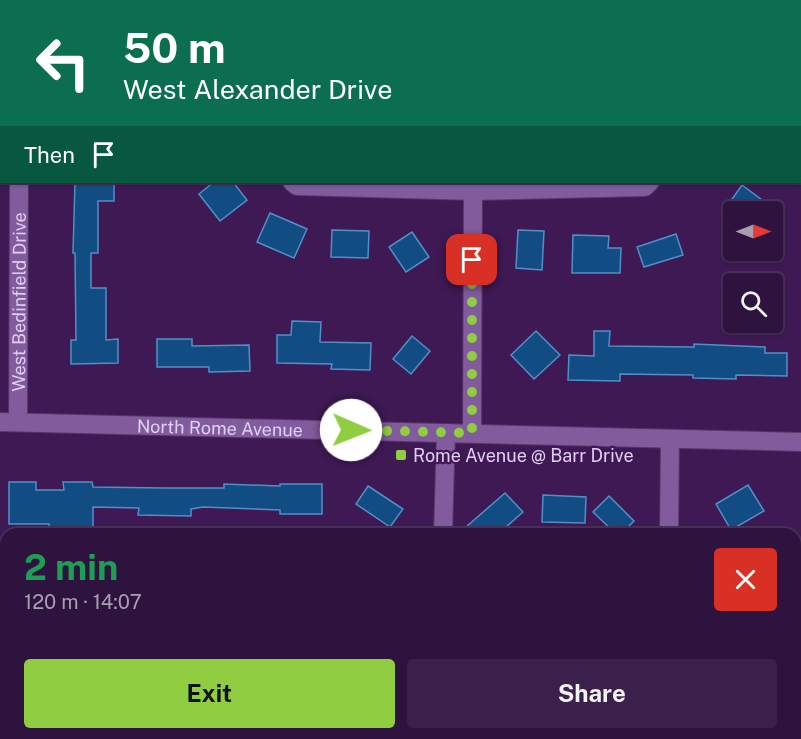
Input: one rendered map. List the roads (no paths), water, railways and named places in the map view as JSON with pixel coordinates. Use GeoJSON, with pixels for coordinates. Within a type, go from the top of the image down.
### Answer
{"type":"FeatureCollection","features":[{"type":"Feature","properties":{"kind":"street","name":"West Bedinfield Drive"},"geometry":{"type":"LineString","coordinates":[[9,422],[19,183]]}},
{"type":"Feature","properties":{"kind":"street"},"geometry":{"type":"LineString","coordinates":[[293,183],[297,186],[473,190],[645,187],[649,183]]}},
{"type":"Feature","properties":{"kind":"street"},"geometry":{"type":"LineString","coordinates":[[472,433],[473,190]]}},
{"type":"Feature","properties":{"kind":"street","name":"North Rome Avenue"},"geometry":{"type":"LineString","coordinates":[[9,422],[801,442]]}},
{"type":"Feature","properties":{"kind":"street"},"geometry":{"type":"LineString","coordinates":[[443,528],[446,433]]}},
{"type":"Feature","properties":{"kind":"street"},"geometry":{"type":"LineString","coordinates":[[669,528],[670,439]]}},
{"type":"Feature","properties":{"kind":"place","name":"Rome Avenue @ Barr Drive"},"geometry":{"type":"Point","coordinates":[401,455]}}]}
